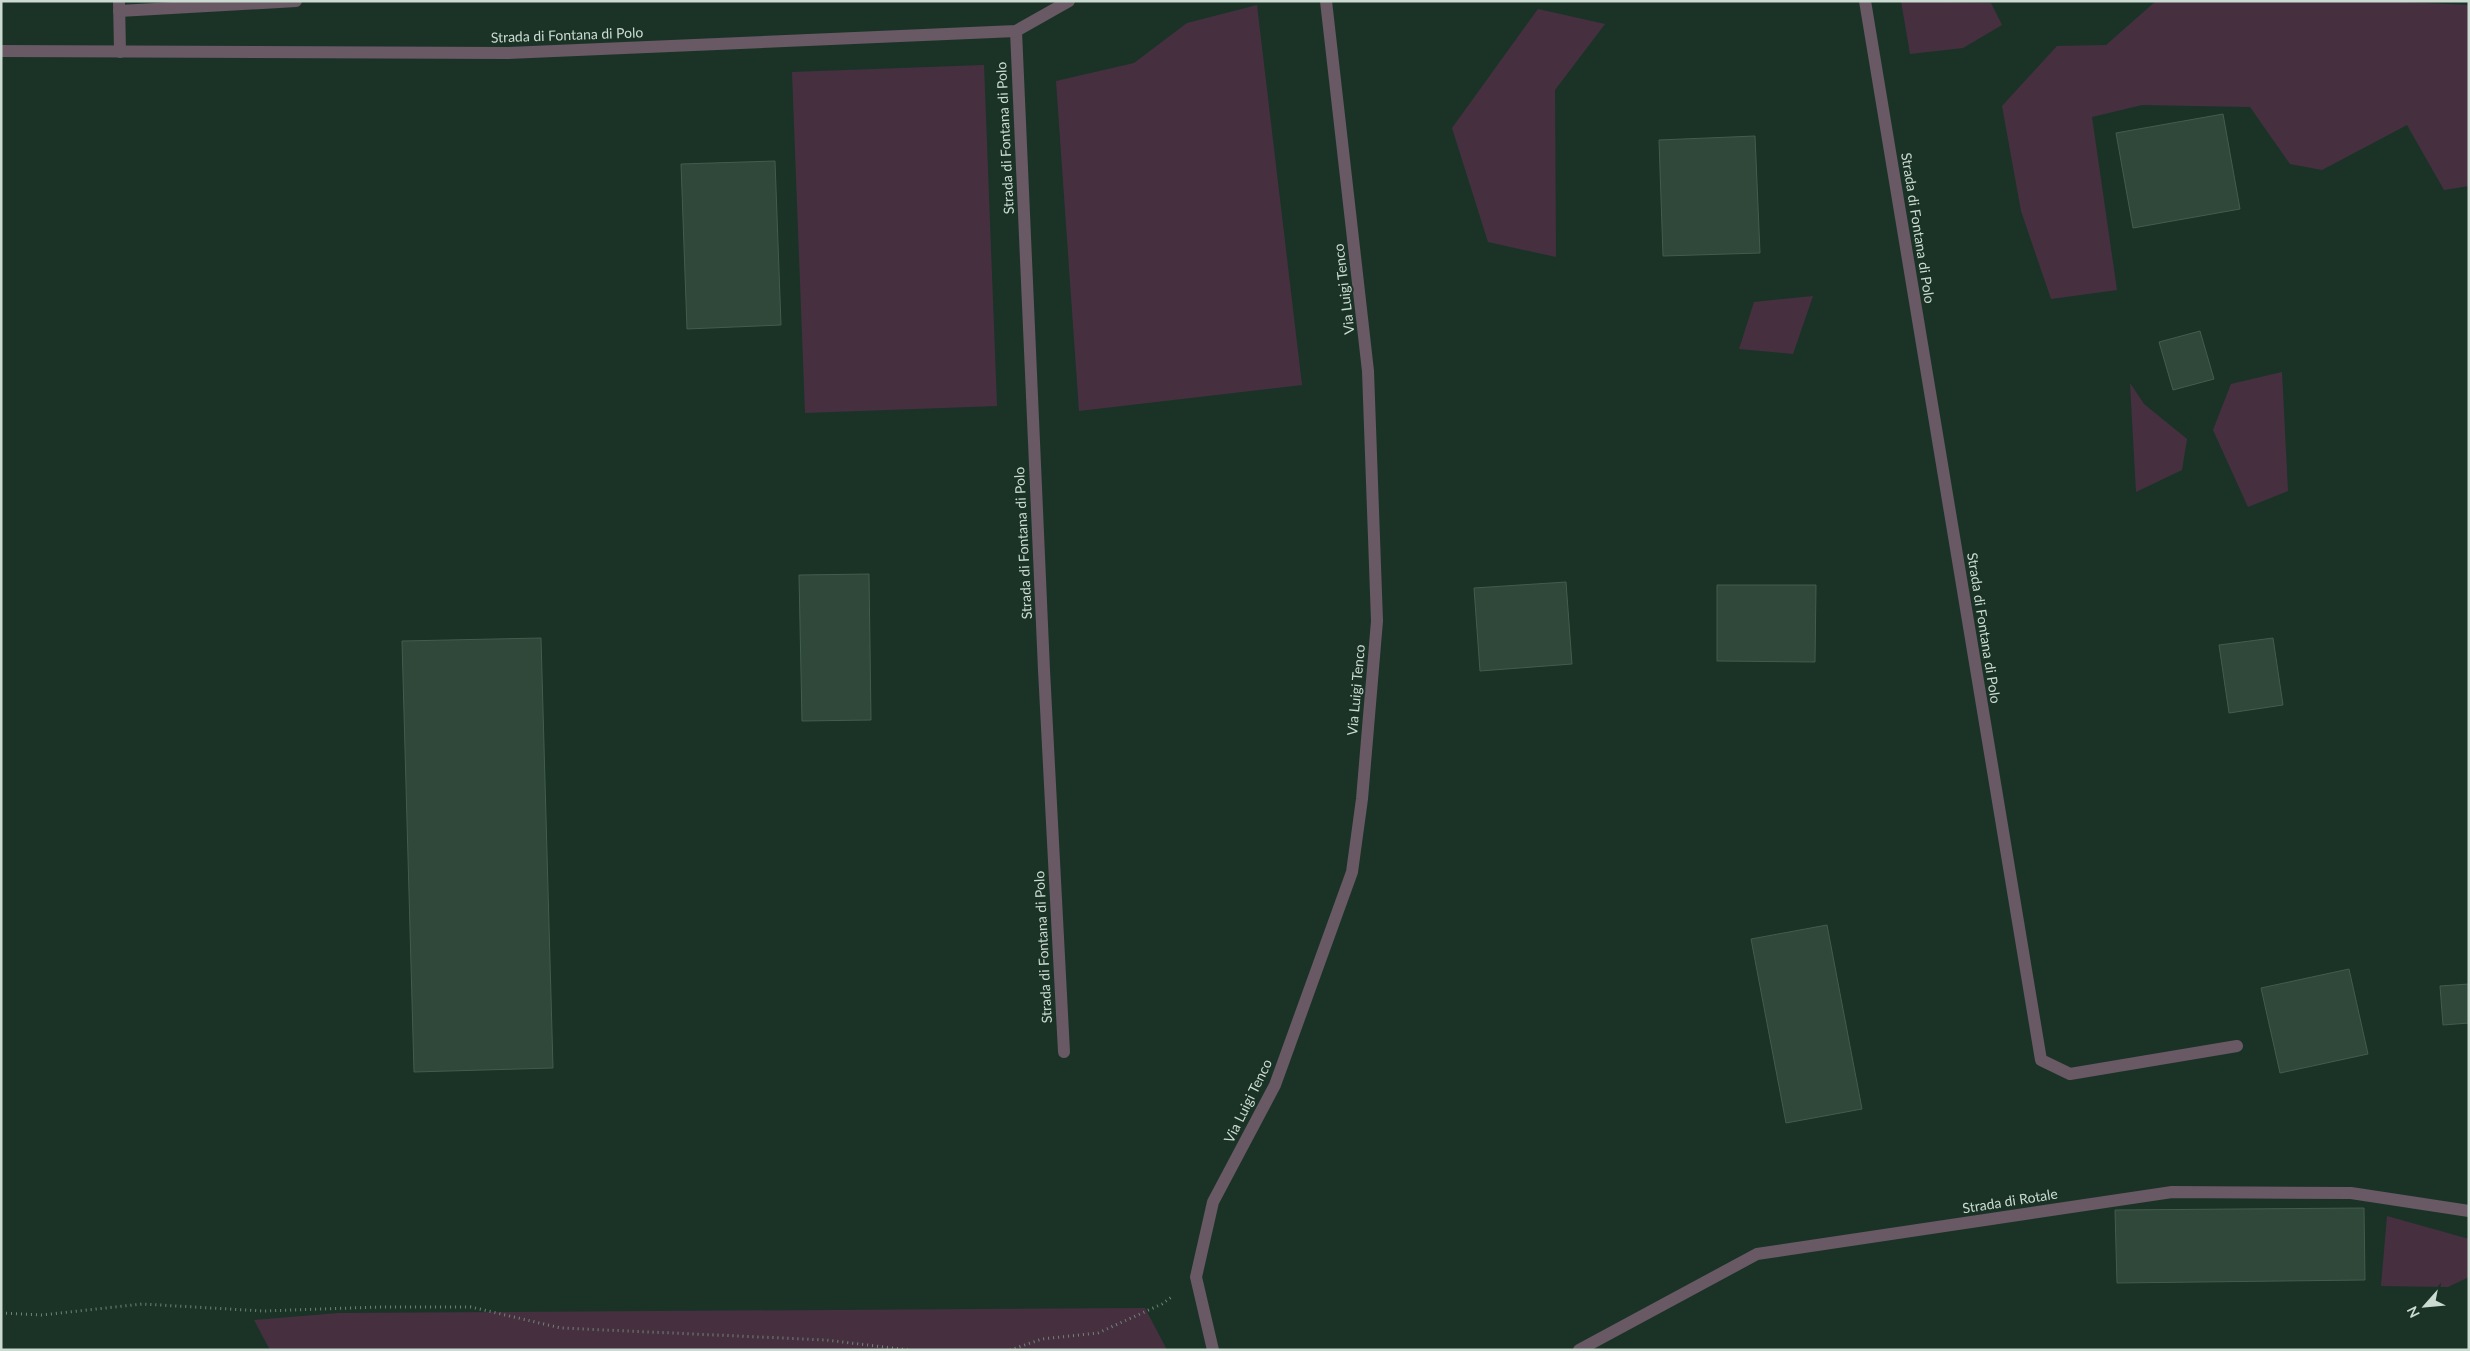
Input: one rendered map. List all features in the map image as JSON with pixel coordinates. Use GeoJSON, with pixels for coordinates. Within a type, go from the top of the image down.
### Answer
{"type":"FeatureCollection","features":[{"type":"Feature","properties":{"kind":"street"},"geometry":{"type":"LineString","coordinates":[[120,52],[119,6],[296,1]]}},
{"type":"Feature","properties":{"kind":"street","name":"Strada di Fontana di Polo"},"geometry":{"type":"LineString","coordinates":[[1,51],[507,54],[1016,31],[1069,1]]}},
{"type":"Feature","properties":{"kind":"street","name":"Via Luigi Tenco"},"geometry":{"type":"LineString","coordinates":[[1213,1350],[1196,1276],[1213,1202],[1276,1085],[1352,872],[1362,799],[1377,621],[1368,371],[1326,1]]}},
{"type":"Feature","properties":{"kind":"street","name":"Strada di Fontana di Polo"},"geometry":{"type":"LineString","coordinates":[[1865,1],[2041,1060],[2070,1074],[2237,1046]]}},
{"type":"Feature","properties":{"kind":"street","name":"Strada di Fontana di Polo"},"geometry":{"type":"LineString","coordinates":[[1016,31],[1044,660],[1064,1052]]}},
{"type":"Feature","properties":{"kind":"street","name":"Strada di Rotale"},"geometry":{"type":"LineString","coordinates":[[1579,1350],[1757,1254],[2172,1192],[2351,1193],[2469,1211]]}},
{"type":"Feature","properties":{"kind":"path"},"geometry":{"type":"LineString","coordinates":[[1010,1350],[1042,1339],[1098,1333],[1162,1304],[1196,1276]]}},
{"type":"Feature","properties":{"kind":"path"},"geometry":{"type":"LineString","coordinates":[[1,1314],[42,1315],[142,1304],[263,1310],[380,1306],[471,1307],[561,1328],[826,1340],[909,1350]]}},
{"type":"Feature","properties":{"kind":"shaded area"},"geometry":{"type":"Polygon","coordinates":[[[1901,1],[1991,3],[2002,25],[1963,48],[1910,54],[1901,1]]]}},
{"type":"Feature","properties":{"kind":"shaded area"},"geometry":{"type":"Polygon","coordinates":[[[2156,1],[2383,1],[2469,5],[2469,186],[2444,190],[2407,125],[2322,170],[2290,164],[2250,107],[2142,105],[2092,117],[2117,290],[2051,299],[2021,211],[2002,106],[2057,46],[2106,45],[2156,1]]]}},
{"type":"Feature","properties":{"kind":"shaded area"},"geometry":{"type":"Polygon","coordinates":[[[1257,5],[1302,385],[1079,411],[1056,81],[1134,63],[1187,23],[1257,5]]]}},
{"type":"Feature","properties":{"kind":"shaded area"},"geometry":{"type":"Polygon","coordinates":[[[1538,9],[1605,24],[1555,90],[1556,257],[1488,242],[1452,128],[1538,9]]]}},
{"type":"Feature","properties":{"kind":"shaded area"},"geometry":{"type":"Polygon","coordinates":[[[984,65],[997,406],[805,413],[792,72],[984,65]]]}},
{"type":"Feature","properties":{"kind":"shaded area"},"geometry":{"type":"Polygon","coordinates":[[[1813,296],[1793,354],[1739,349],[1754,302],[1813,296]]]}},
{"type":"Feature","properties":{"kind":"shaded area"},"geometry":{"type":"Polygon","coordinates":[[[2282,372],[2288,491],[2248,507],[2213,430],[2231,384],[2282,372]]]}},
{"type":"Feature","properties":{"kind":"shaded area"},"geometry":{"type":"Polygon","coordinates":[[[2130,383],[2144,404],[2187,439],[2182,470],[2136,492],[2130,383]]]}},
{"type":"Feature","properties":{"kind":"shaded area"},"geometry":{"type":"Polygon","coordinates":[[[2387,1216],[2469,1239],[2469,1277],[2448,1287],[2381,1286],[2387,1216]]]}},
{"type":"Feature","properties":{"kind":"shaded area"},"geometry":{"type":"Polygon","coordinates":[[[1145,1308],[1167,1350],[270,1350],[254,1320],[339,1313],[1145,1308]]]}},
{"type":"Feature","properties":{"kind":"building"},"geometry":{"type":"Polygon","coordinates":[[[2223,114],[2240,209],[2133,228],[2116,133],[2223,114]]]}},
{"type":"Feature","properties":{"kind":"building"},"geometry":{"type":"Polygon","coordinates":[[[1755,136],[1760,253],[1663,256],[1659,140],[1755,136]]]}},
{"type":"Feature","properties":{"kind":"building"},"geometry":{"type":"Polygon","coordinates":[[[775,161],[781,325],[687,329],[681,164],[775,161]]]}},
{"type":"Feature","properties":{"kind":"building"},"geometry":{"type":"Polygon","coordinates":[[[2200,331],[2214,379],[2173,390],[2159,342],[2200,331]]]}},
{"type":"Feature","properties":{"kind":"building"},"geometry":{"type":"Polygon","coordinates":[[[869,574],[871,720],[802,721],[799,575],[869,574]]]}},
{"type":"Feature","properties":{"kind":"building"},"geometry":{"type":"Polygon","coordinates":[[[1566,582],[1572,664],[1480,671],[1474,588],[1566,582]]]}},
{"type":"Feature","properties":{"kind":"building"},"geometry":{"type":"Polygon","coordinates":[[[1717,585],[1816,585],[1815,662],[1717,661],[1717,585]]]}},
{"type":"Feature","properties":{"kind":"building"},"geometry":{"type":"Polygon","coordinates":[[[541,638],[553,1068],[414,1072],[402,641],[541,638]]]}},
{"type":"Feature","properties":{"kind":"building"},"geometry":{"type":"Polygon","coordinates":[[[2273,638],[2283,705],[2229,713],[2219,645],[2273,638]]]}},
{"type":"Feature","properties":{"kind":"building"},"geometry":{"type":"Polygon","coordinates":[[[1827,925],[1862,1109],[1786,1123],[1751,939],[1827,925]]]}},
{"type":"Feature","properties":{"kind":"building"},"geometry":{"type":"Polygon","coordinates":[[[2349,969],[2368,1054],[2280,1073],[2261,988],[2349,969]]]}},
{"type":"Feature","properties":{"kind":"building"},"geometry":{"type":"Polygon","coordinates":[[[2469,984],[2469,1023],[2443,1025],[2440,986],[2469,984]]]}},
{"type":"Feature","properties":{"kind":"building"},"geometry":{"type":"Polygon","coordinates":[[[2364,1208],[2365,1280],[2117,1283],[2115,1210],[2364,1208]]]}}]}
